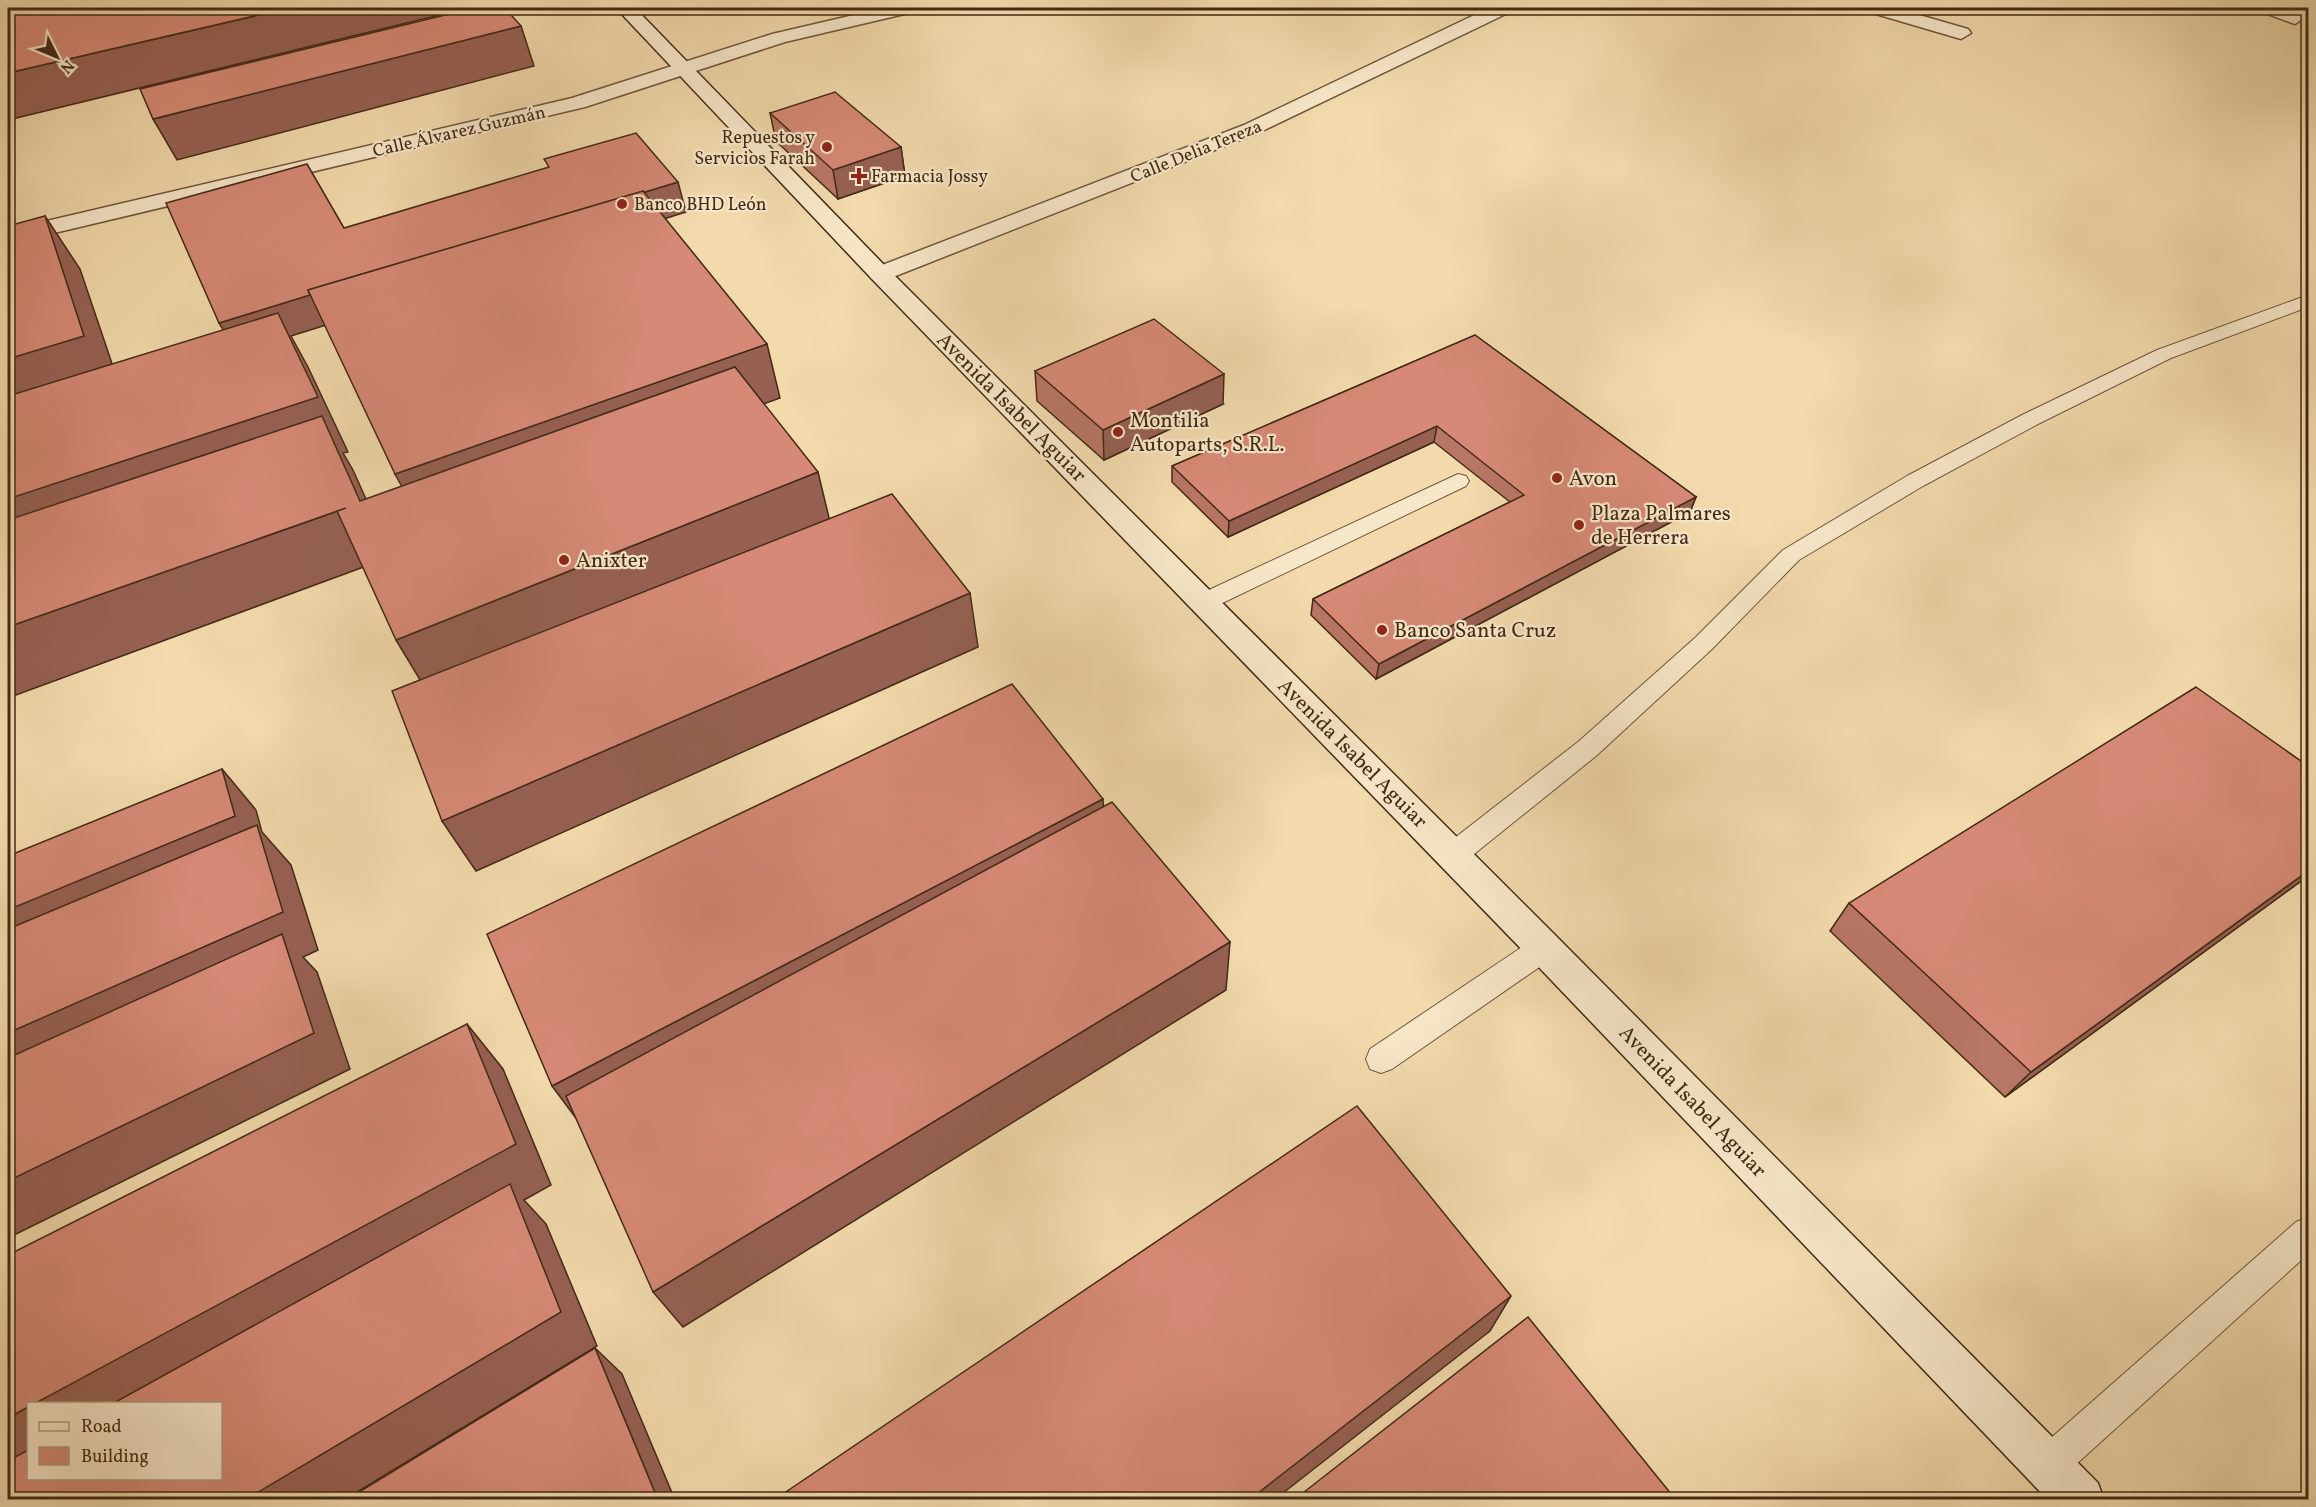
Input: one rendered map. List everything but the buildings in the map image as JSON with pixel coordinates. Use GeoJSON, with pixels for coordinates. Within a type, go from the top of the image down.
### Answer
{"type":"FeatureCollection","features":[{"type":"Feature","properties":{"kind":"street","name":"Avenida Isabel Aguiar"},"geometry":{"type":"LineString","coordinates":[[625,8],[880,274],[1453,855],[2081,1500]]}},
{"type":"Feature","properties":{"kind":"street","name":"Calle Álvarez Guzmán"},"geometry":{"type":"LineString","coordinates":[[8,237],[578,103],[779,38],[906,8]]}},
{"type":"Feature","properties":{"kind":"street","name":"Calle Delia Tereza"},"geometry":{"type":"LineString","coordinates":[[880,274],[1251,129],[1503,8]]}},
{"type":"Feature","properties":{"kind":"street"},"geometry":{"type":"LineString","coordinates":[[1876,8],[1961,33]]}},
{"type":"Feature","properties":{"kind":"street"},"geometry":{"type":"LineString","coordinates":[[2269,8],[2295,18]]}},
{"type":"Feature","properties":{"kind":"lane"},"geometry":{"type":"LineString","coordinates":[[1453,855],[1587,749],[1704,643],[1791,555],[1915,481],[2052,409],[2164,354],[2308,301]]}},
{"type":"Feature","properties":{"kind":"lane"},"geometry":{"type":"LineString","coordinates":[[1204,602],[1458,481]]}},
{"type":"Feature","properties":{"kind":"lane"},"geometry":{"type":"LineString","coordinates":[[1381,1059],[1544,948]]}},
{"type":"Feature","properties":{"kind":"lane"},"geometry":{"type":"LineString","coordinates":[[2048,1465],[2308,1233]]}},
{"type":"Feature","properties":{"kind":"place","name":"Repuestos y Servicios Farah"},"geometry":{"type":"Point","coordinates":[827,147]}},
{"type":"Feature","properties":{"kind":"place","name":"Farmacia Jossy"},"geometry":{"type":"Point","coordinates":[859,176]}},
{"type":"Feature","properties":{"kind":"place","name":"Banco BHD León"},"geometry":{"type":"Point","coordinates":[622,204]}},
{"type":"Feature","properties":{"kind":"place","name":"Montilia Autoparts, S.R.L."},"geometry":{"type":"Point","coordinates":[1118,432]}},
{"type":"Feature","properties":{"kind":"place","name":"Avon"},"geometry":{"type":"Point","coordinates":[1557,478]}},
{"type":"Feature","properties":{"kind":"place","name":"Plaza Palmares de Herrera"},"geometry":{"type":"Point","coordinates":[1579,525]}},
{"type":"Feature","properties":{"kind":"place","name":"Anixter"},"geometry":{"type":"Point","coordinates":[564,560]}},
{"type":"Feature","properties":{"kind":"place","name":"Banco Santa Cruz"},"geometry":{"type":"Point","coordinates":[1382,630]}}]}
